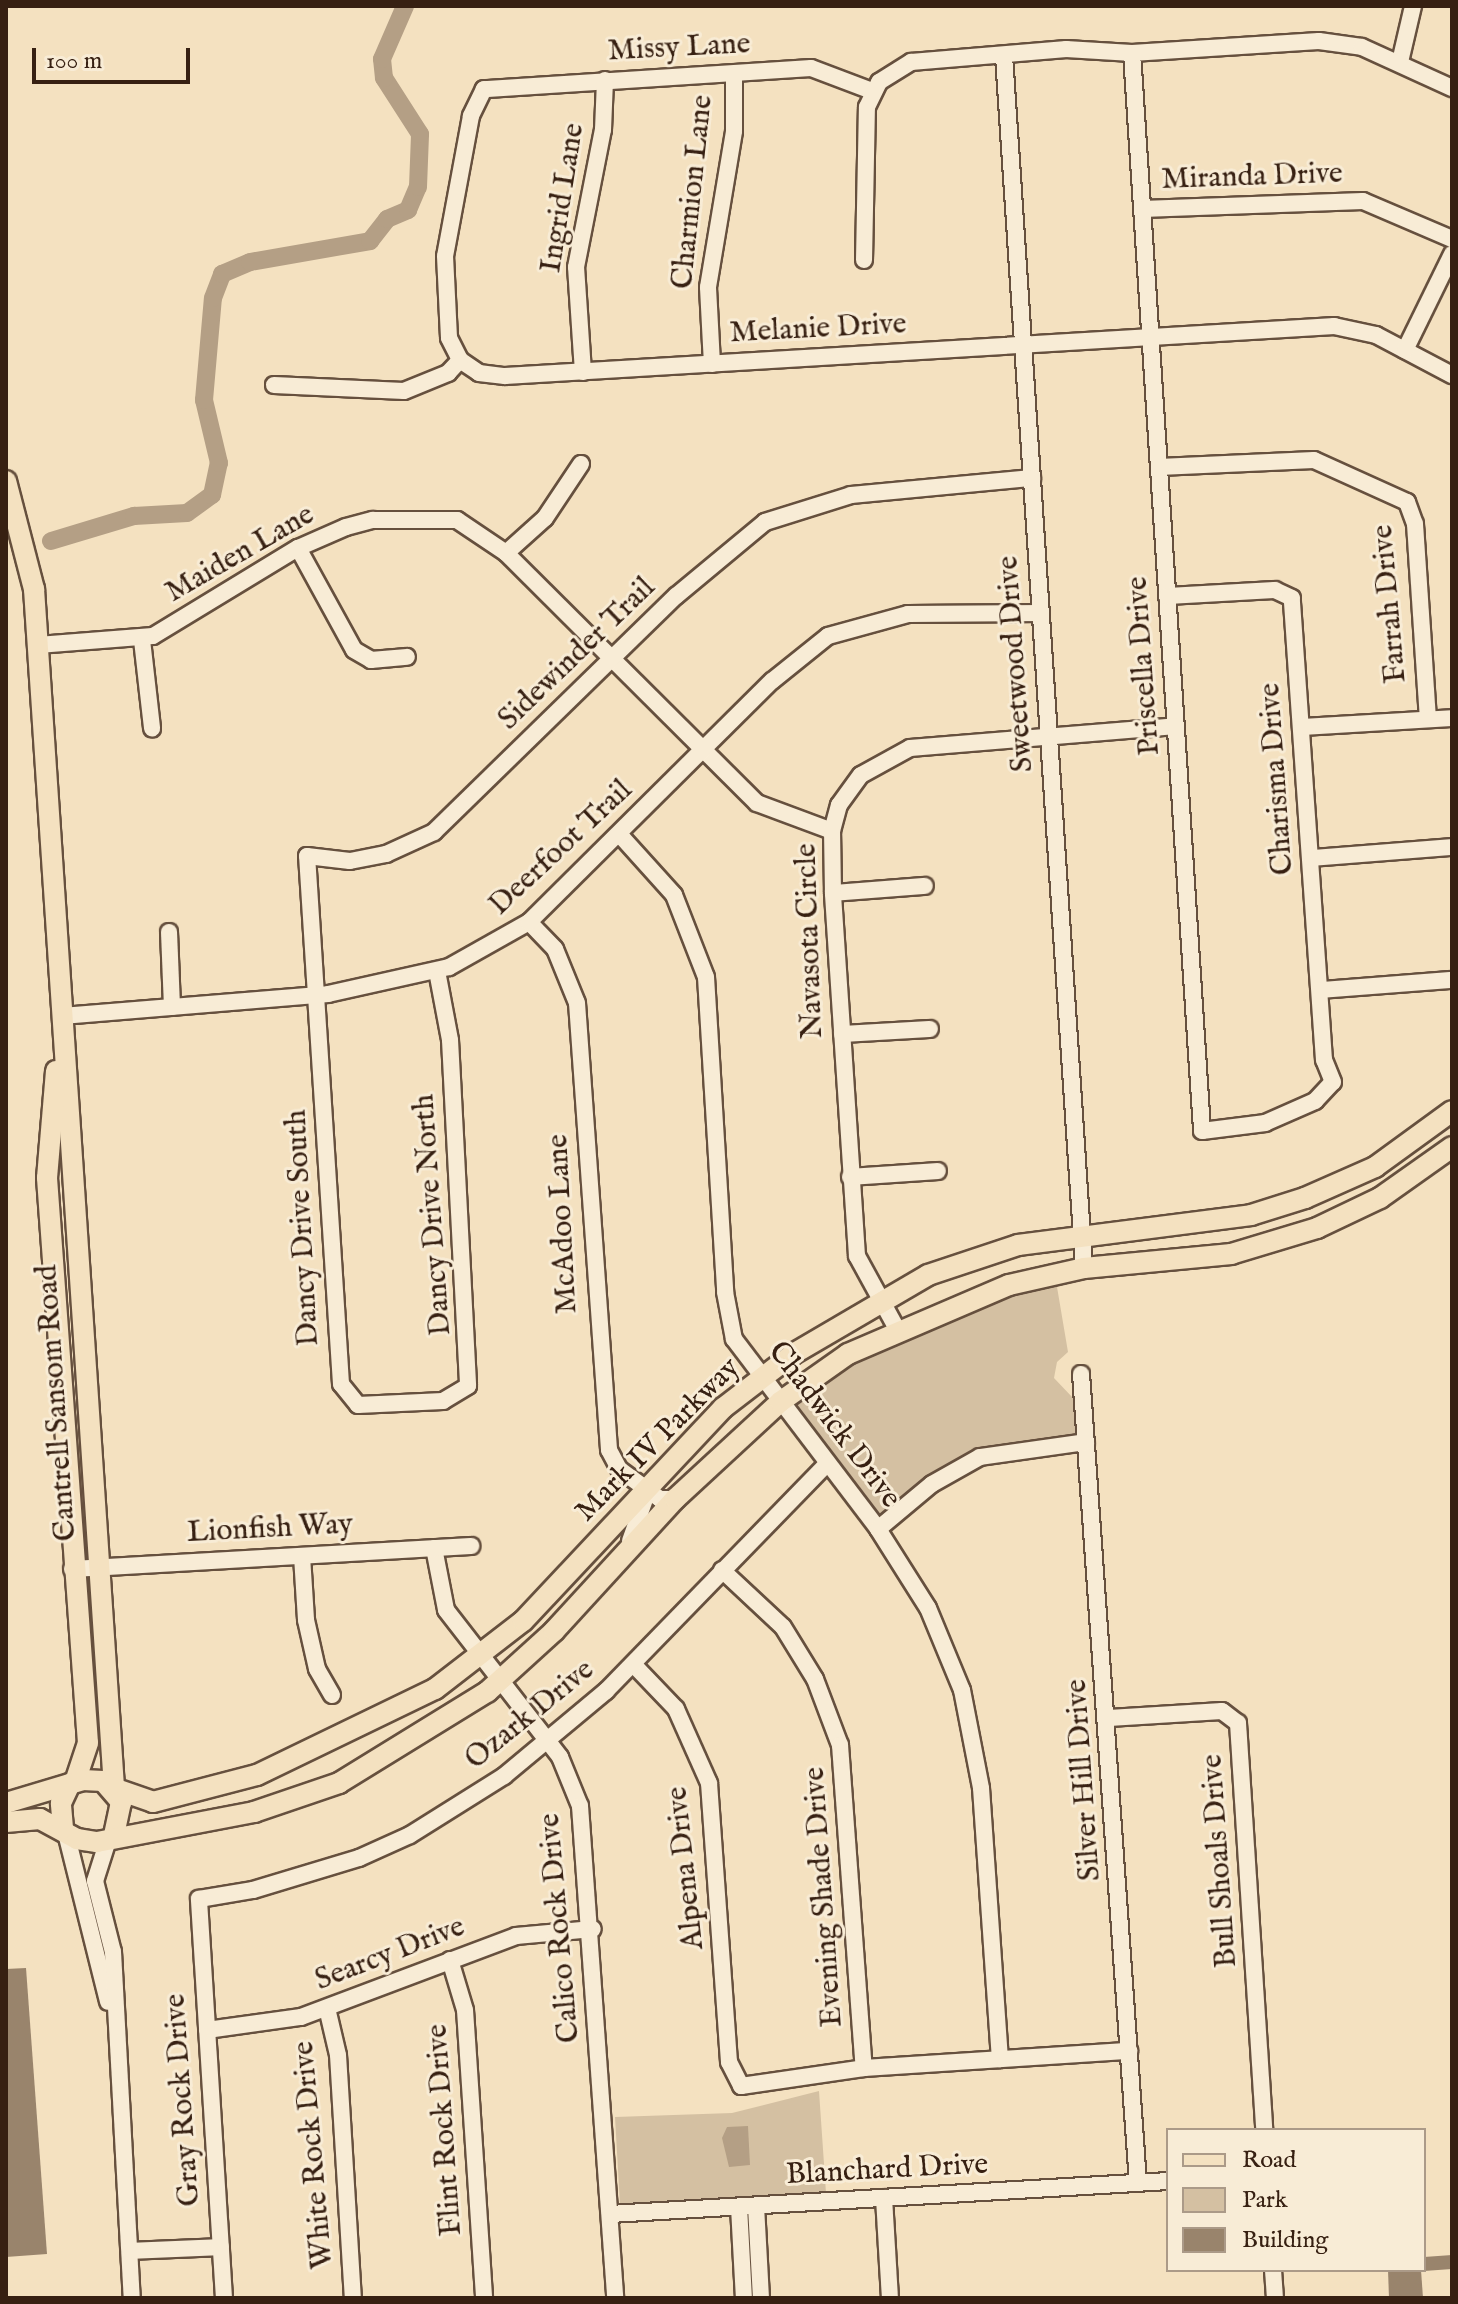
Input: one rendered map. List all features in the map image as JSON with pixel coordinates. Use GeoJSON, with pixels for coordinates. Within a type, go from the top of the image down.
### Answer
{"type":"FeatureCollection","features":[{"type":"Feature","properties":{"kind":"main road","name":"Cantrell Sansom Road"},"geometry":{"type":"LineString","coordinates":[[6,481],[31,564],[38,645],[97,1567],[115,1788]]}},
{"type":"Feature","properties":{"kind":"main road","name":"Cantrell Sansom Road"},"geometry":{"type":"LineString","coordinates":[[62,1016],[47,1187],[72,1569],[88,1743],[73,1783]]}},
{"type":"Feature","properties":{"kind":"main road","name":"Mark IV Parkway"},"geometry":{"type":"LineString","coordinates":[[115,1788],[153,1802],[257,1775],[383,1719],[483,1657],[761,1377],[881,1299],[928,1275],[1018,1245],[1082,1234],[1251,1215],[1305,1198],[1375,1167],[1452,1111]]}},
{"type":"Feature","properties":{"kind":"main road","name":"Mark IV Parkway"},"geometry":{"type":"LineString","coordinates":[[111,1838],[254,1812],[339,1783],[411,1744],[499,1681],[675,1499],[780,1402],[897,1329],[1009,1285],[1084,1268],[1231,1254],[1317,1228],[1380,1198],[1452,1147]]}},
{"type":"Feature","properties":{"kind":"main road"},"geometry":{"type":"LineString","coordinates":[[47,1187],[73,1185]]}},
{"type":"Feature","properties":{"kind":"main road"},"geometry":{"type":"LineString","coordinates":[[62,1428],[88,1426]]}},
{"type":"Feature","properties":{"kind":"main road"},"geometry":{"type":"LineString","coordinates":[[6,1803],[97,1779],[115,1788],[122,1816],[111,1838],[87,1842],[40,1819],[6,1822]]}},
{"type":"Feature","properties":{"kind":"main road"},"geometry":{"type":"LineString","coordinates":[[64,1831],[61,1803],[73,1783]]}},
{"type":"Feature","properties":{"kind":"street"},"geometry":{"type":"LineString","coordinates":[[1400,62],[1413,6]]}},
{"type":"Feature","properties":{"kind":"street"},"geometry":{"type":"LineString","coordinates":[[864,260],[872,91],[892,69],[911,62],[1066,49],[1132,53],[1319,41],[1362,47],[1452,88]]}},
{"type":"Feature","properties":{"kind":"street","name":"Priscella Drive"},"geometry":{"type":"LineString","coordinates":[[1132,53],[1202,1131],[1265,1123],[1315,1101],[1333,1082]]}},
{"type":"Feature","properties":{"kind":"street","name":"Sweetwood Drive"},"geometry":{"type":"LineString","coordinates":[[1004,56],[1084,1268]]}},
{"type":"Feature","properties":{"kind":"street","name":"Missy Lane"},"geometry":{"type":"LineString","coordinates":[[460,360],[449,338],[445,256],[471,116],[484,89],[811,68],[872,91]]}},
{"type":"Feature","properties":{"kind":"street","name":"Charmion Lane"},"geometry":{"type":"LineString","coordinates":[[712,364],[708,287],[734,131],[734,75]]}},
{"type":"Feature","properties":{"kind":"street","name":"Ingrid Lane"},"geometry":{"type":"LineString","coordinates":[[583,372],[576,267],[603,130],[605,80]]}},
{"type":"Feature","properties":{"kind":"street","name":"Miranda Drive"},"geometry":{"type":"LineString","coordinates":[[1142,209],[1363,201],[1452,239]]}},
{"type":"Feature","properties":{"kind":"street"},"geometry":{"type":"LineString","coordinates":[[1405,350],[1452,254]]}},
{"type":"Feature","properties":{"kind":"street","name":"Melanie Drive"},"geometry":{"type":"LineString","coordinates":[[460,360],[479,373],[505,376],[1334,326],[1376,335],[1452,375]]}},
{"type":"Feature","properties":{"kind":"street"},"geometry":{"type":"LineString","coordinates":[[274,385],[404,391],[448,373],[460,360]]}},
{"type":"Feature","properties":{"kind":"street","name":"Farrah Drive"},"geometry":{"type":"LineString","coordinates":[[1159,467],[1314,460],[1407,502],[1415,524],[1428,719]]}},
{"type":"Feature","properties":{"kind":"street"},"geometry":{"type":"LineString","coordinates":[[506,553],[545,518],[581,464]]}},
{"type":"Feature","properties":{"kind":"street","name":"Sidewinder Trail"},"geometry":{"type":"LineString","coordinates":[[318,995],[307,856],[350,861],[386,854],[434,832],[611,658],[741,539],[789,511],[865,493],[1032,478]]}},
{"type":"Feature","properties":{"kind":"street","name":"Maiden Lane"},"geometry":{"type":"LineString","coordinates":[[38,645],[142,640],[298,548],[373,520],[438,517],[467,524],[506,553],[757,803],[832,831]]}},
{"type":"Feature","properties":{"kind":"street"},"geometry":{"type":"LineString","coordinates":[[298,548],[354,650],[371,660],[407,657]]}},
{"type":"Feature","properties":{"kind":"street","name":"Charisma Drive"},"geometry":{"type":"LineString","coordinates":[[1167,596],[1286,591],[1302,727],[1324,1060],[1333,1082]]}},
{"type":"Feature","properties":{"kind":"street","name":"Deerfoot Trail"},"geometry":{"type":"LineString","coordinates":[[62,1016],[318,995],[437,971],[529,922],[791,664],[852,625],[964,610],[1041,613]]}},
{"type":"Feature","properties":{"kind":"street"},"geometry":{"type":"LineString","coordinates":[[142,640],[152,728]]}},
{"type":"Feature","properties":{"kind":"street"},"geometry":{"type":"LineString","coordinates":[[1302,727],[1452,718]]}},
{"type":"Feature","properties":{"kind":"street","name":"Navasota Circle"},"geometry":{"type":"LineString","coordinates":[[897,1329],[857,1256],[833,893],[832,831],[849,788],[892,755],[910,748],[1176,726]]}},
{"type":"Feature","properties":{"kind":"street","name":"Chadwick Drive"},"geometry":{"type":"LineString","coordinates":[[620,835],[674,895],[701,954],[727,1307],[734,1339],[878,1529],[928,1608],[962,1690],[981,1788],[1000,2059]]}},
{"type":"Feature","properties":{"kind":"street"},"geometry":{"type":"LineString","coordinates":[[1312,858],[1452,847]]}},
{"type":"Feature","properties":{"kind":"street"},"geometry":{"type":"LineString","coordinates":[[833,893],[925,886]]}},
{"type":"Feature","properties":{"kind":"street","name":"McAdoo Lane"},"geometry":{"type":"LineString","coordinates":[[529,922],[555,949],[577,1003],[604,1428],[619,1469],[660,1499],[675,1499]]}},
{"type":"Feature","properties":{"kind":"street"},"geometry":{"type":"LineString","coordinates":[[169,932],[172,1007]]}},
{"type":"Feature","properties":{"kind":"street","name":"Dancy Drive North"},"geometry":{"type":"LineString","coordinates":[[402,1405],[458,1397],[471,1371],[450,1040],[437,971]]}},
{"type":"Feature","properties":{"kind":"street"},"geometry":{"type":"LineString","coordinates":[[1321,990],[1452,980]]}},
{"type":"Feature","properties":{"kind":"street","name":"Dancy Drive South"},"geometry":{"type":"LineString","coordinates":[[318,995],[341,1384],[358,1405],[402,1405]]}},
{"type":"Feature","properties":{"kind":"street"},"geometry":{"type":"LineString","coordinates":[[842,1034],[930,1029]]}},
{"type":"Feature","properties":{"kind":"street"},"geometry":{"type":"LineString","coordinates":[[850,1177],[938,1171]]}},
{"type":"Feature","properties":{"kind":"street","name":"Silver Hill Drive"},"geometry":{"type":"LineString","coordinates":[[1081,1374],[1109,1718],[1138,2183]]}},
{"type":"Feature","properties":{"kind":"street"},"geometry":{"type":"LineString","coordinates":[[878,1529],[932,1484],[980,1457],[1086,1442]]}},
{"type":"Feature","properties":{"kind":"street","name":"Ozark Drive"},"geometry":{"type":"LineString","coordinates":[[199,1899],[280,1883],[359,1858],[458,1808],[549,1742],[633,1664],[827,1464]]}},
{"type":"Feature","properties":{"kind":"street"},"geometry":{"type":"LineString","coordinates":[[625,1554],[649,1488]]}},
{"type":"Feature","properties":{"kind":"street","name":"Lionfish Way"},"geometry":{"type":"LineString","coordinates":[[72,1569],[471,1546]]}},
{"type":"Feature","properties":{"kind":"street","name":"Calico Rock Drive"},"geometry":{"type":"LineString","coordinates":[[434,1548],[446,1610],[549,1742],[580,1806],[593,1929],[615,2298]]}},
{"type":"Feature","properties":{"kind":"street"},"geometry":{"type":"LineString","coordinates":[[302,1556],[306,1620],[317,1669],[332,1695]]}},
{"type":"Feature","properties":{"kind":"street","name":"Evening Shade Drive"},"geometry":{"type":"LineString","coordinates":[[722,1570],[783,1627],[815,1679],[840,1745],[864,2068]]}},
{"type":"Feature","properties":{"kind":"street","name":"Alpena Drive"},"geometry":{"type":"LineString","coordinates":[[633,1664],[676,1709],[709,1783],[729,2062],[741,2086],[864,2068]]}},
{"type":"Feature","properties":{"kind":"street","name":"Bull Shoals Drive"},"geometry":{"type":"LineString","coordinates":[[1109,1718],[1222,1711],[1238,1723],[1264,2128]]}},
{"type":"Feature","properties":{"kind":"street"},"geometry":{"type":"LineString","coordinates":[[64,1831],[116,2039]]}},
{"type":"Feature","properties":{"kind":"street"},"geometry":{"type":"LineString","coordinates":[[111,1838],[95,1881],[113,1952],[132,2298]]}},
{"type":"Feature","properties":{"kind":"street","name":"Gray Rock Drive"},"geometry":{"type":"LineString","coordinates":[[199,1899],[224,2298]]}},
{"type":"Feature","properties":{"kind":"street","name":"Searcy Drive"},"geometry":{"type":"LineString","coordinates":[[207,2030],[327,2008],[516,1936],[593,1929]]}},
{"type":"Feature","properties":{"kind":"street","name":"Flint Rock Drive"},"geometry":{"type":"LineString","coordinates":[[450,1960],[465,2010],[484,2298]]}},
{"type":"Feature","properties":{"kind":"street","name":"White Rock Drive"},"geometry":{"type":"LineString","coordinates":[[327,2008],[338,2055],[353,2298]]}},
{"type":"Feature","properties":{"kind":"street"},"geometry":{"type":"LineString","coordinates":[[864,2068],[1129,2051]]}},
{"type":"Feature","properties":{"kind":"street","name":"Blanchard Drive"},"geometry":{"type":"LineString","coordinates":[[610,2214],[1166,2181]]}},
{"type":"Feature","properties":{"kind":"street"},"geometry":{"type":"LineString","coordinates":[[884,2198],[890,2298]]}},
{"type":"Feature","properties":{"kind":"street"},"geometry":{"type":"LineString","coordinates":[[744,2298],[748,2206]]}},
{"type":"Feature","properties":{"kind":"street"},"geometry":{"type":"LineString","coordinates":[[748,2206],[761,2298]]}},
{"type":"Feature","properties":{"kind":"street"},"geometry":{"type":"LineString","coordinates":[[130,2251],[221,2247]]}},
{"type":"Feature","properties":{"kind":"street"},"geometry":{"type":"LineString","coordinates":[[1273,2272],[1275,2298]]}},
{"type":"Feature","properties":{"kind":"green space"},"geometry":{"type":"Polygon","coordinates":[[[1056,1281],[1068,1352],[1057,1362],[1054,1378],[1073,1398],[1079,1435],[958,1458],[881,1519],[794,1405],[856,1360],[994,1297],[1056,1281]]]}},
{"type":"Feature","properties":{"kind":"green space"},"geometry":{"type":"Polygon","coordinates":[[[819,2091],[826,2193],[620,2205],[615,2117],[732,2113],[819,2091]]]}},
{"type":"Feature","properties":{"kind":"shaded area"},"geometry":{"type":"Polygon","coordinates":[[[748,2126],[750,2165],[729,2167],[722,2138],[727,2127],[748,2126]]]}},
{"type":"Feature","properties":{"kind":"building"},"geometry":{"type":"Polygon","coordinates":[[[26,1968],[47,2254],[6,2257],[6,1969],[26,1968]]]}},
{"type":"Feature","properties":{"kind":"building"},"geometry":{"type":"Polygon","coordinates":[[[1452,2255],[1452,2269],[1426,2271],[1426,2257],[1452,2255]]]}},
{"type":"Feature","properties":{"kind":"building"},"geometry":{"type":"Polygon","coordinates":[[[1388,2272],[1421,2272],[1423,2298],[1389,2298],[1388,2272]]]}},
{"type":"Feature","properties":{"kind":"waterway"},"geometry":{"type":"LineString","coordinates":[[51,541],[134,516],[187,513],[212,495],[219,463],[204,400],[213,298],[222,274],[250,262],[370,241],[387,219],[408,210],[418,187],[420,134],[384,78],[382,59],[405,6]]}}]}
